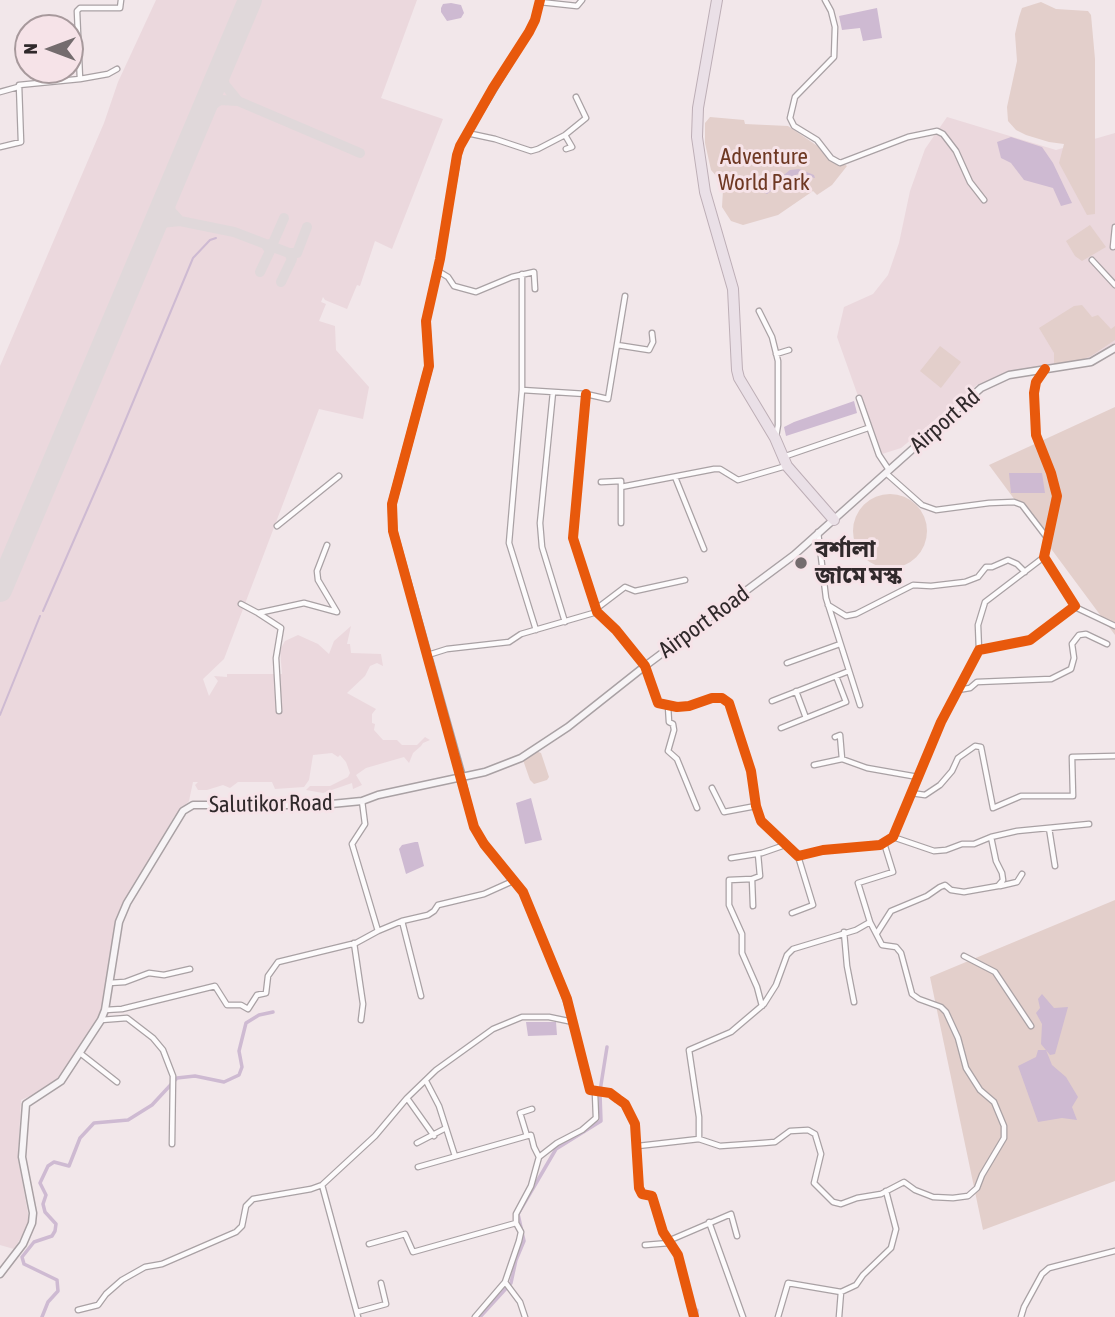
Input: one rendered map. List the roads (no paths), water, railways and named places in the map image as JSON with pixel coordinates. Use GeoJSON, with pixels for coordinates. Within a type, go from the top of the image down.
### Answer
{"type":"FeatureCollection","features":[{"type":"Feature","properties":{"kind":"highway"},"geometry":{"type":"LineString","coordinates":[[717,0],[698,108],[698,148],[708,201],[733,289],[739,378],[775,438],[785,462],[834,520]]}},
{"type":"Feature","properties":{"kind":"main road"},"geometry":{"type":"LineString","coordinates":[[426,321],[429,366],[392,504],[393,531],[462,777]]}},
{"type":"Feature","properties":{"kind":"main road","name":"Airport Rd"},"geometry":{"type":"LineString","coordinates":[[834,520],[981,388],[1009,375],[1091,362],[1115,348]]}},
{"type":"Feature","properties":{"kind":"main road","name":"Airport Road"},"geometry":{"type":"LineString","coordinates":[[462,777],[521,758],[568,727],[794,555],[818,531],[834,520]]}},
{"type":"Feature","properties":{"kind":"main road","name":"Salutikor Road"},"geometry":{"type":"LineString","coordinates":[[0,1274],[23,1244],[32,1223],[33,1213],[22,1157],[26,1104],[61,1081],[101,1020],[105,1010],[116,932],[123,912],[178,816],[193,805],[321,805],[362,801],[462,777]]}},
{"type":"Feature","properties":{"kind":"street"},"geometry":{"type":"LineString","coordinates":[[77,14],[80,8],[120,8],[121,0]]}},
{"type":"Feature","properties":{"kind":"street"},"geometry":{"type":"LineString","coordinates":[[426,321],[438,271],[460,146],[529,32],[540,1],[576,6],[582,0]]}},
{"type":"Feature","properties":{"kind":"street"},"geometry":{"type":"LineString","coordinates":[[825,0],[835,27],[834,57],[795,97],[790,118],[794,126],[817,140],[831,158],[840,163],[908,137],[937,131],[943,134],[956,151],[970,182],[984,200]]}},
{"type":"Feature","properties":{"kind":"street"},"geometry":{"type":"LineString","coordinates":[[84,78],[108,74],[117,69]]}},
{"type":"Feature","properties":{"kind":"street"},"geometry":{"type":"LineString","coordinates":[[0,92],[32,84]]}},
{"type":"Feature","properties":{"kind":"street"},"geometry":{"type":"LineString","coordinates":[[0,147],[21,142],[18,87]]}},
{"type":"Feature","properties":{"kind":"street"},"geometry":{"type":"LineString","coordinates":[[467,134],[495,139],[531,151],[565,135],[586,118],[576,97]]}},
{"type":"Feature","properties":{"kind":"street"},"geometry":{"type":"LineString","coordinates":[[565,135],[572,147],[566,149]]}},
{"type":"Feature","properties":{"kind":"street"},"geometry":{"type":"LineString","coordinates":[[1111,219],[1115,225],[1113,247]]}},
{"type":"Feature","properties":{"kind":"street"},"geometry":{"type":"LineString","coordinates":[[1092,260],[1115,285]]}},
{"type":"Feature","properties":{"kind":"street"},"geometry":{"type":"LineString","coordinates":[[438,271],[448,277],[454,286],[476,292],[534,272],[535,289]]}},
{"type":"Feature","properties":{"kind":"street"},"geometry":{"type":"LineString","coordinates":[[522,274],[522,390],[509,543],[536,630]]}},
{"type":"Feature","properties":{"kind":"street"},"geometry":{"type":"LineString","coordinates":[[522,390],[586,394],[608,399],[625,296]]}},
{"type":"Feature","properties":{"kind":"street"},"geometry":{"type":"LineString","coordinates":[[759,311],[772,337],[778,366],[778,425],[775,438]]}},
{"type":"Feature","properties":{"kind":"street"},"geometry":{"type":"LineString","coordinates":[[617,345],[649,350],[653,342],[652,333]]}},
{"type":"Feature","properties":{"kind":"street"},"geometry":{"type":"LineString","coordinates":[[776,354],[789,350]]}},
{"type":"Feature","properties":{"kind":"street"},"geometry":{"type":"LineString","coordinates":[[798,856],[823,850],[884,843],[893,837],[957,691],[979,650],[978,625],[985,602],[1044,557],[1056,496],[1051,473],[1036,435],[1034,410],[1037,382],[1045,369]]}},
{"type":"Feature","properties":{"kind":"street"},"geometry":{"type":"LineString","coordinates":[[553,392],[540,523],[542,547],[565,622]]}},
{"type":"Feature","properties":{"kind":"street"},"geometry":{"type":"LineString","coordinates":[[586,394],[573,538],[596,611],[616,630],[645,666],[658,703],[689,706],[712,698],[722,698],[729,704],[751,771],[761,821],[798,856],[813,905],[792,913]]}},
{"type":"Feature","properties":{"kind":"street"},"geometry":{"type":"LineString","coordinates":[[859,398],[868,428],[888,472],[922,505],[936,510],[1014,502],[1022,505],[1049,540]]}},
{"type":"Feature","properties":{"kind":"street"},"geometry":{"type":"LineString","coordinates":[[621,487],[713,469],[720,469],[738,480],[868,428]]}},
{"type":"Feature","properties":{"kind":"street"},"geometry":{"type":"LineString","coordinates":[[277,526],[340,477]]}},
{"type":"Feature","properties":{"kind":"street"},"geometry":{"type":"LineString","coordinates":[[675,477],[704,549]]}},
{"type":"Feature","properties":{"kind":"street"},"geometry":{"type":"LineString","coordinates":[[601,482],[621,481],[621,523]]}},
{"type":"Feature","properties":{"kind":"street"},"geometry":{"type":"LineString","coordinates":[[818,531],[828,605],[860,705]]}},
{"type":"Feature","properties":{"kind":"street"},"geometry":{"type":"LineString","coordinates":[[258,613],[304,603],[337,612],[318,580],[317,571],[327,545]]}},
{"type":"Feature","properties":{"kind":"street"},"geometry":{"type":"LineString","coordinates":[[1044,557],[1075,607],[1115,626]]}},
{"type":"Feature","properties":{"kind":"street"},"geometry":{"type":"LineString","coordinates":[[828,605],[846,616],[856,614],[913,585],[965,582],[978,577],[986,566],[992,567],[1007,560],[1017,564],[1025,572]]}},
{"type":"Feature","properties":{"kind":"street"},"geometry":{"type":"LineString","coordinates":[[428,655],[447,649],[509,642],[521,634],[596,611],[625,587],[635,591],[685,580]]}},
{"type":"Feature","properties":{"kind":"street"},"geometry":{"type":"LineString","coordinates":[[241,604],[281,628],[276,658],[279,711]]}},
{"type":"Feature","properties":{"kind":"street"},"geometry":{"type":"LineString","coordinates":[[979,650],[1030,639],[1075,607]]}},
{"type":"Feature","properties":{"kind":"street"},"geometry":{"type":"LineString","coordinates":[[957,691],[970,688],[977,682],[1051,679],[1071,669],[1074,658],[1072,644],[1079,635],[1086,635],[1107,644]]}},
{"type":"Feature","properties":{"kind":"street"},"geometry":{"type":"LineString","coordinates":[[787,663],[840,644]]}},
{"type":"Feature","properties":{"kind":"street"},"geometry":{"type":"LineString","coordinates":[[772,701],[849,671]]}},
{"type":"Feature","properties":{"kind":"street"},"geometry":{"type":"LineString","coordinates":[[781,728],[846,702],[836,676]]}},
{"type":"Feature","properties":{"kind":"street"},"geometry":{"type":"LineString","coordinates":[[796,691],[806,718]]}},
{"type":"Feature","properties":{"kind":"street"},"geometry":{"type":"LineString","coordinates":[[668,706],[669,722],[673,724],[674,730],[668,751],[677,759],[697,808]]}},
{"type":"Feature","properties":{"kind":"street"},"geometry":{"type":"LineString","coordinates":[[835,737],[840,735],[842,760]]}},
{"type":"Feature","properties":{"kind":"street"},"geometry":{"type":"LineString","coordinates":[[911,793],[925,795],[940,785],[952,771],[958,758],[975,746],[981,747],[993,808],[1021,796],[1073,796],[1072,757],[1115,756]]}},
{"type":"Feature","properties":{"kind":"street"},"geometry":{"type":"LineString","coordinates":[[814,765],[842,760],[867,768],[918,777]]}},
{"type":"Feature","properties":{"kind":"street"},"geometry":{"type":"LineString","coordinates":[[462,777],[474,827],[484,844],[523,892],[542,937],[573,1022],[590,1090],[595,1093],[610,1093],[625,1104],[635,1124],[640,1192],[652,1196],[669,1242],[680,1259],[694,1317]]}},
{"type":"Feature","properties":{"kind":"street"},"geometry":{"type":"LineString","coordinates":[[712,788],[724,812],[756,806]]}},
{"type":"Feature","properties":{"kind":"street"},"geometry":{"type":"LineString","coordinates":[[362,801],[365,824],[352,845],[378,931]]}},
{"type":"Feature","properties":{"kind":"street"},"geometry":{"type":"LineString","coordinates":[[893,837],[934,850],[974,844],[991,837],[1089,824]]}},
{"type":"Feature","properties":{"kind":"street"},"geometry":{"type":"LineString","coordinates":[[1049,828],[1055,866]]}},
{"type":"Feature","properties":{"kind":"street"},"geometry":{"type":"LineString","coordinates":[[991,837],[996,861],[1002,873],[1003,880],[998,886]]}},
{"type":"Feature","properties":{"kind":"street"},"geometry":{"type":"LineString","coordinates":[[638,1146],[699,1139],[719,1146],[775,1142],[790,1131],[808,1130],[815,1134],[821,1154],[814,1184],[833,1202],[841,1204],[886,1191],[904,1182],[915,1190],[943,1198],[968,1196],[977,1188],[1005,1132],[993,1102],[980,1090],[966,1068],[958,1038],[946,1012],[912,994],[901,953],[896,947],[882,945],[870,922],[858,883],[893,872],[884,843]]}},
{"type":"Feature","properties":{"kind":"street"},"geometry":{"type":"LineString","coordinates":[[731,858],[758,854],[785,845]]}},
{"type":"Feature","properties":{"kind":"street"},"geometry":{"type":"LineString","coordinates":[[758,854],[760,876],[729,880],[729,905],[742,934],[742,953],[762,1006]]}},
{"type":"Feature","properties":{"kind":"street"},"geometry":{"type":"LineString","coordinates":[[877,934],[891,911],[927,896],[940,887],[945,885],[951,890],[964,892],[1017,882],[1022,874]]}},
{"type":"Feature","properties":{"kind":"street"},"geometry":{"type":"LineString","coordinates":[[752,878],[753,906]]}},
{"type":"Feature","properties":{"kind":"street"},"geometry":{"type":"LineString","coordinates":[[105,1010],[129,1008],[215,986],[226,1005],[241,1005],[248,1009],[257,995],[266,993],[268,976],[278,962],[354,943],[402,921],[428,915],[438,905],[484,894],[513,881]]}},
{"type":"Feature","properties":{"kind":"street"},"geometry":{"type":"LineString","coordinates":[[402,921],[421,996]]}},
{"type":"Feature","properties":{"kind":"street"},"geometry":{"type":"LineString","coordinates":[[699,1139],[699,1117],[689,1050],[731,1032],[762,1006],[776,985],[790,951],[856,930],[870,922]]}},
{"type":"Feature","properties":{"kind":"street"},"geometry":{"type":"LineString","coordinates":[[844,932],[854,1002]]}},
{"type":"Feature","properties":{"kind":"street"},"geometry":{"type":"LineString","coordinates":[[354,943],[363,1004],[361,1020]]}},
{"type":"Feature","properties":{"kind":"street"},"geometry":{"type":"LineString","coordinates":[[964,956],[995,972],[1031,1026]]}},
{"type":"Feature","properties":{"kind":"street"},"geometry":{"type":"LineString","coordinates":[[109,983],[125,982],[149,973],[164,975],[190,969]]}},
{"type":"Feature","properties":{"kind":"street"},"geometry":{"type":"LineString","coordinates":[[78,1310],[98,1305],[121,1280],[145,1267],[162,1264],[236,1232],[242,1226],[246,1206],[253,1199],[322,1185],[375,1136],[407,1098],[436,1070],[493,1029],[522,1017],[549,1017],[573,1022]]}},
{"type":"Feature","properties":{"kind":"street"},"geometry":{"type":"LineString","coordinates":[[101,1020],[127,1018],[153,1038],[163,1050],[173,1076],[172,1144]]}},
{"type":"Feature","properties":{"kind":"street"},"geometry":{"type":"LineString","coordinates":[[80,1053],[117,1082]]}},
{"type":"Feature","properties":{"kind":"street"},"geometry":{"type":"LineString","coordinates":[[426,1081],[436,1099],[455,1156]]}},
{"type":"Feature","properties":{"kind":"street"},"geometry":{"type":"LineString","coordinates":[[475,1317],[506,1283],[519,1241],[520,1232],[516,1223],[518,1207],[531,1186],[540,1157],[556,1143],[582,1130],[596,1118],[595,1093]]}},
{"type":"Feature","properties":{"kind":"street"},"geometry":{"type":"LineString","coordinates":[[407,1098],[434,1136]]}},
{"type":"Feature","properties":{"kind":"street"},"geometry":{"type":"LineString","coordinates":[[527,1136],[520,1113],[532,1109]]}},
{"type":"Feature","properties":{"kind":"street"},"geometry":{"type":"LineString","coordinates":[[417,1143],[446,1128]]}},
{"type":"Feature","properties":{"kind":"street"},"geometry":{"type":"LineString","coordinates":[[418,1167],[531,1135],[540,1157]]}},
{"type":"Feature","properties":{"kind":"street"},"geometry":{"type":"LineString","coordinates":[[322,1185],[357,1314],[386,1304],[381,1283]]}},
{"type":"Feature","properties":{"kind":"street"},"geometry":{"type":"LineString","coordinates":[[779,1317],[788,1283],[841,1292],[856,1284],[891,1248],[896,1229],[886,1191]]}},
{"type":"Feature","properties":{"kind":"street"},"geometry":{"type":"LineString","coordinates":[[645,1245],[669,1242],[731,1214],[737,1236]]}},
{"type":"Feature","properties":{"kind":"street"},"geometry":{"type":"LineString","coordinates":[[709,1222],[743,1317]]}},
{"type":"Feature","properties":{"kind":"street"},"geometry":{"type":"LineString","coordinates":[[369,1244],[405,1234],[413,1252],[516,1223]]}},
{"type":"Feature","properties":{"kind":"street"},"geometry":{"type":"LineString","coordinates":[[1021,1317],[1042,1274],[1049,1268],[1115,1251]]}},
{"type":"Feature","properties":{"kind":"street"},"geometry":{"type":"LineString","coordinates":[[506,1283],[526,1317]]}},
{"type":"Feature","properties":{"kind":"street"},"geometry":{"type":"LineString","coordinates":[[839,1317],[841,1292]]}},
{"type":"Feature","properties":{"kind":"waterway"},"geometry":{"type":"LineString","coordinates":[[43,611],[193,258],[210,240],[216,238]]}},
{"type":"Feature","properties":{"kind":"waterway"},"geometry":{"type":"LineString","coordinates":[[0,715],[40,616]]}},
{"type":"Feature","properties":{"kind":"waterway"},"geometry":{"type":"LineString","coordinates":[[42,1317],[48,1302],[58,1291],[57,1280],[24,1264],[22,1257],[34,1242],[52,1236],[55,1231],[56,1224],[45,1212],[43,1204],[46,1195],[40,1183],[48,1166],[54,1162],[69,1166],[80,1138],[94,1123],[128,1120],[152,1105],[177,1078],[195,1076],[224,1082],[239,1075],[242,1067],[239,1051],[246,1023],[259,1015],[273,1012]]}},
{"type":"Feature","properties":{"kind":"waterway"},"geometry":{"type":"LineString","coordinates":[[600,1091],[607,1047]]}},
{"type":"Feature","properties":{"kind":"waterway"},"geometry":{"type":"LineString","coordinates":[[480,1317],[511,1283],[524,1241],[518,1214],[556,1149],[601,1121],[600,1094]]}},
{"type":"Feature","properties":{"kind":"waterway"},"geometry":{"type":"LineString","coordinates":[[697,1310],[697,1317]]}},
{"type":"Feature","properties":{"kind":"place","name":"বর্শালা জামে মস্ক"},"geometry":{"type":"Point","coordinates":[801,563]}},
{"type":"Feature","properties":{"kind":"park label","name":"Adventure World Park"},"geometry":{"type":"Point","coordinates":[764,170]}}]}
